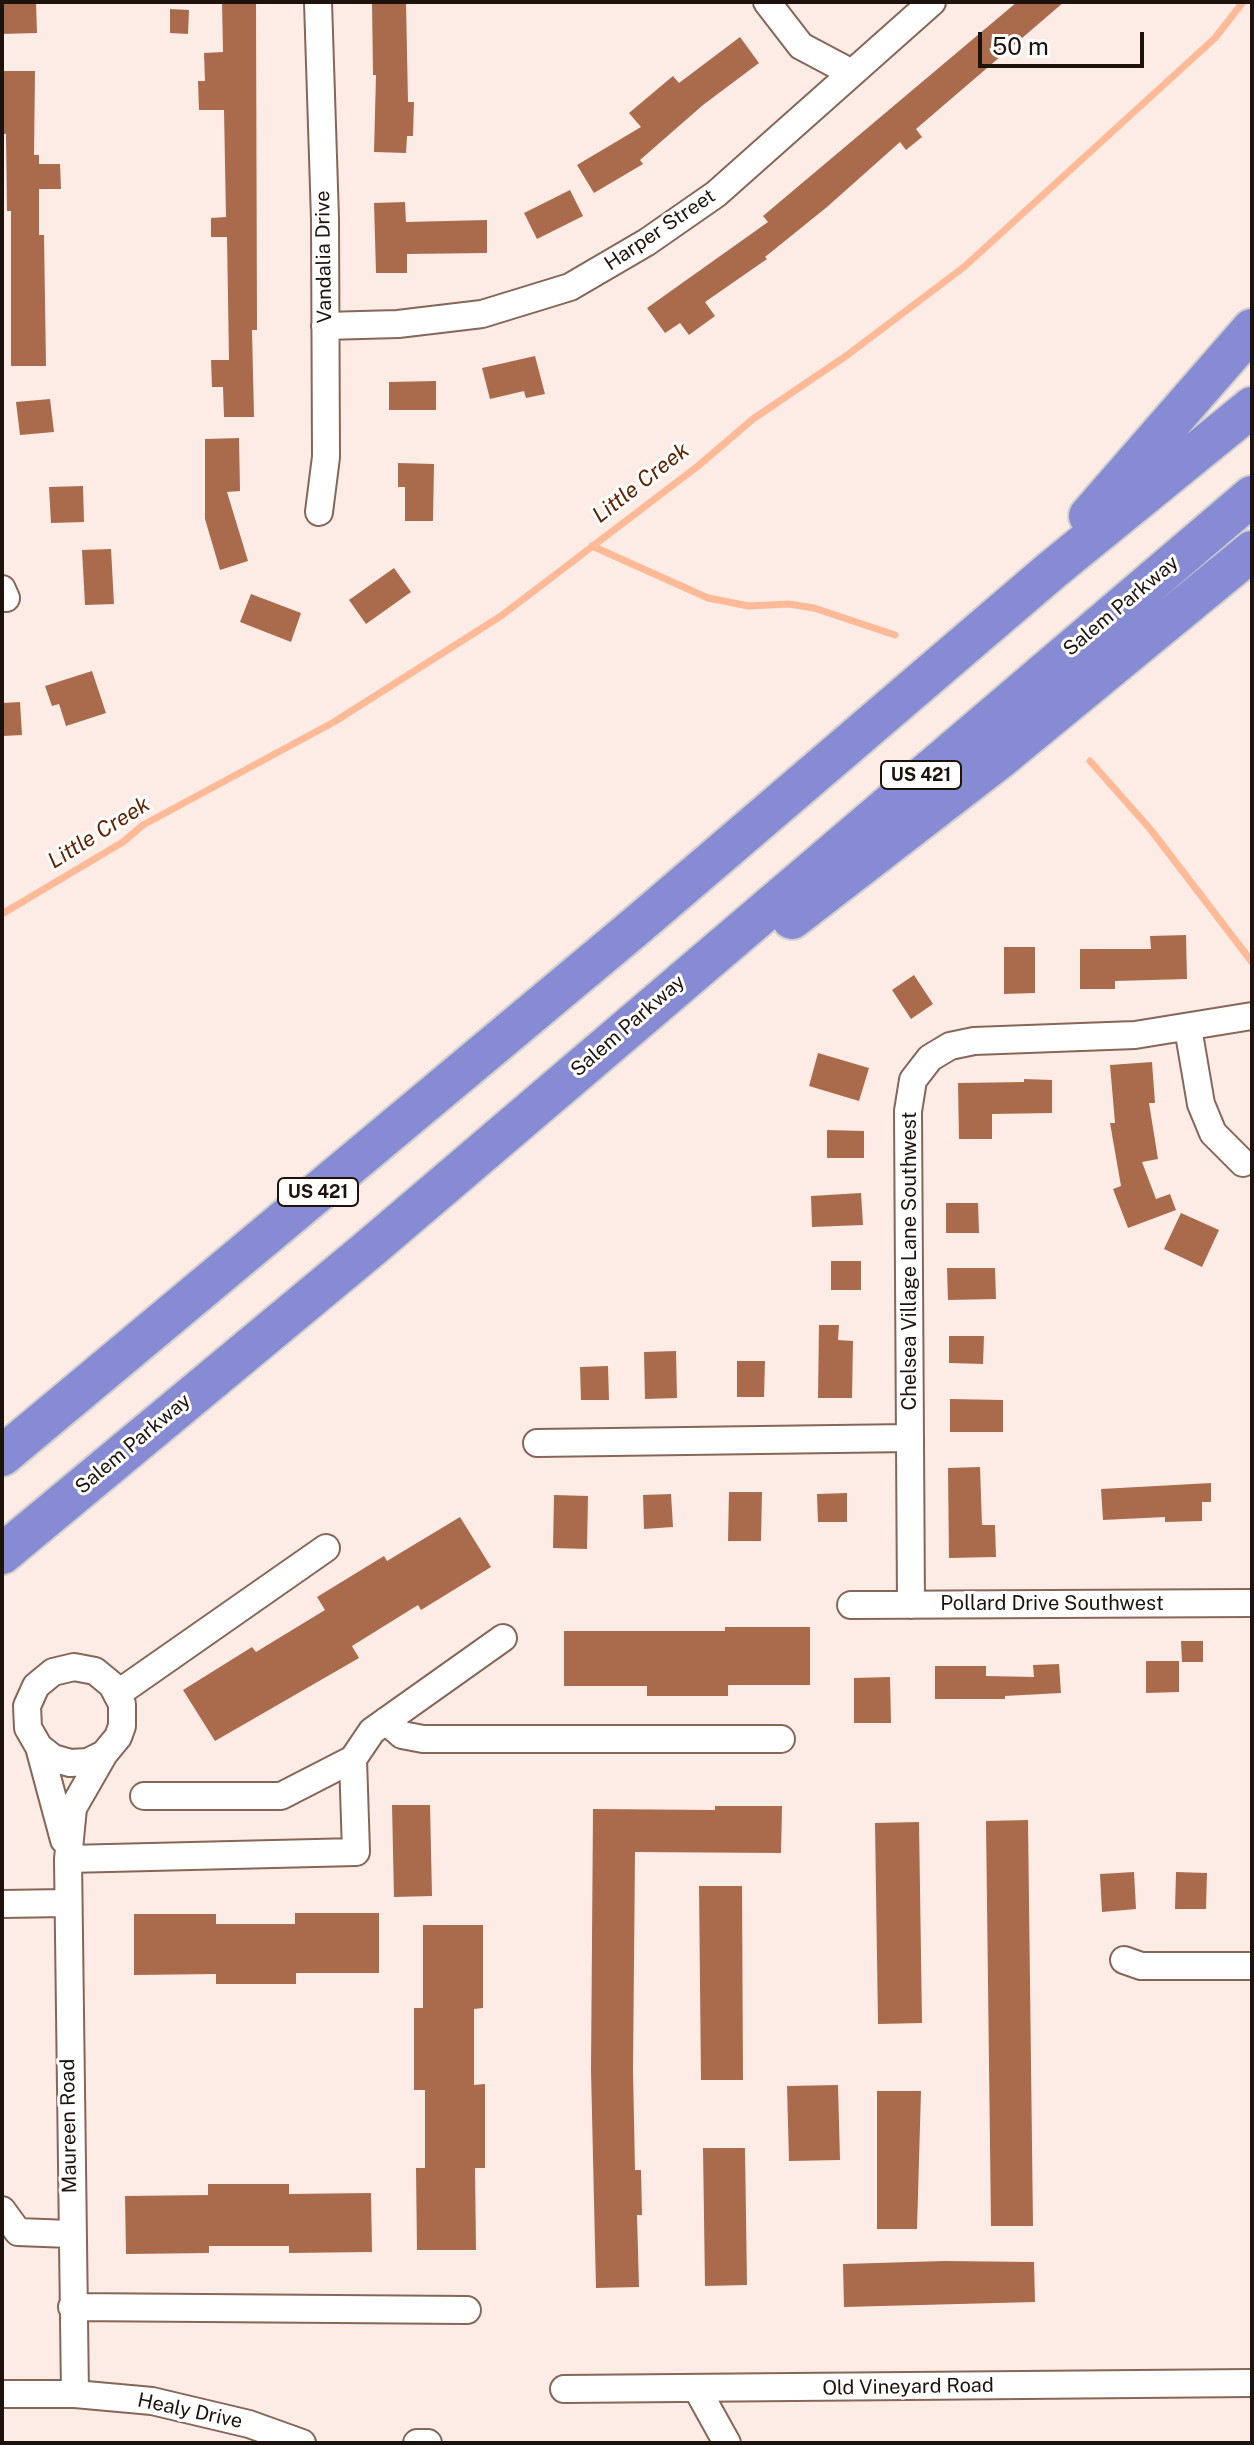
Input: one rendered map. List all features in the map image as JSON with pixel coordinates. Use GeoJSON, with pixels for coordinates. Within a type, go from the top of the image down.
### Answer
{"type":"FeatureCollection","features":[{"type":"Feature","properties":{"kind":"highway"},"geometry":{"type":"LineString","coordinates":[[1052,570],[1099,504],[1193,401],[1252,329]]}},
{"type":"Feature","properties":{"kind":"highway","name":"US 421"},"geometry":{"type":"LineString","coordinates":[[2,1456],[634,928],[1052,570],[1252,407]]}},
{"type":"Feature","properties":{"kind":"highway","name":"Salem Parkway"},"geometry":{"type":"LineString","coordinates":[[2,1554],[592,1059],[1252,496]]}},
{"type":"Feature","properties":{"kind":"highway"},"geometry":{"type":"LineString","coordinates":[[592,1059],[663,1021],[998,760],[1252,551]]}},
{"type":"Feature","properties":{"kind":"street","name":"Vandalia Drive"},"geometry":{"type":"LineString","coordinates":[[318,2],[326,457],[319,512]]}},
{"type":"Feature","properties":{"kind":"street"},"geometry":{"type":"LineString","coordinates":[[767,2],[801,46],[850,72]]}},
{"type":"Feature","properties":{"kind":"street","name":"Harper Street"},"geometry":{"type":"LineString","coordinates":[[325,326],[398,324],[482,314],[570,287],[647,242],[716,194],[932,2]]}},
{"type":"Feature","properties":{"kind":"street","name":"Chelsea Village Lane Southwest"},"geometry":{"type":"LineString","coordinates":[[911,1605],[908,1111],[913,1080],[930,1058],[950,1046],[974,1041],[1135,1035],[1252,1016]]}},
{"type":"Feature","properties":{"kind":"street"},"geometry":{"type":"LineString","coordinates":[[1188,1028],[1201,1104],[1213,1133],[1243,1163]]}},
{"type":"Feature","properties":{"kind":"street"},"geometry":{"type":"LineString","coordinates":[[537,1443],[910,1438]]}},
{"type":"Feature","properties":{"kind":"street"},"geometry":{"type":"LineString","coordinates":[[117,1694],[326,1548]]}},
{"type":"Feature","properties":{"kind":"street","name":"Pollard Drive Southwest"},"geometry":{"type":"LineString","coordinates":[[851,1605],[1252,1603]]}},
{"type":"Feature","properties":{"kind":"street"},"geometry":{"type":"LineString","coordinates":[[144,1796],[281,1796],[353,1759],[372,1731],[503,1638]]}},
{"type":"Feature","properties":{"kind":"street","name":"Maureen Road"},"geometry":{"type":"LineString","coordinates":[[68,1859],[39,1747],[28,1728],[27,1706],[36,1686],[53,1672],[74,1667],[95,1671],[112,1685],[122,1704],[122,1726],[118,1737],[104,1754],[73,1808],[68,1859],[70,2234],[75,2394]]}},
{"type":"Feature","properties":{"kind":"street"},"geometry":{"type":"LineString","coordinates":[[386,1721],[402,1735],[423,1739],[781,1739]]}},
{"type":"Feature","properties":{"kind":"street"},"geometry":{"type":"LineString","coordinates":[[39,1747],[53,1758],[70,1763],[88,1762],[104,1754]]}},
{"type":"Feature","properties":{"kind":"street"},"geometry":{"type":"LineString","coordinates":[[68,1859],[356,1852],[353,1759]]}},
{"type":"Feature","properties":{"kind":"street"},"geometry":{"type":"LineString","coordinates":[[2,1904],[66,1903]]}},
{"type":"Feature","properties":{"kind":"street"},"geometry":{"type":"LineString","coordinates":[[1124,1960],[1141,1966],[1252,1966]]}},
{"type":"Feature","properties":{"kind":"street"},"geometry":{"type":"LineString","coordinates":[[2,2210],[18,2232],[70,2234]]}},
{"type":"Feature","properties":{"kind":"street"},"geometry":{"type":"LineString","coordinates":[[72,2307],[467,2310]]}},
{"type":"Feature","properties":{"kind":"street","name":"Old Vineyard Road"},"geometry":{"type":"LineString","coordinates":[[564,2389],[1252,2383]]}},
{"type":"Feature","properties":{"kind":"street"},"geometry":{"type":"LineString","coordinates":[[697,2389],[727,2443]]}},
{"type":"Feature","properties":{"kind":"street"},"geometry":{"type":"LineString","coordinates":[[2,2394],[75,2394]]}},
{"type":"Feature","properties":{"kind":"street","name":"Healy Drive"},"geometry":{"type":"LineString","coordinates":[[75,2394],[201,2411],[302,2443]]}},
{"type":"Feature","properties":{"kind":"street"},"geometry":{"type":"LineString","coordinates":[[417,2443],[428,2443]]}},
{"type":"Feature","properties":{"kind":"building"},"geometry":{"type":"Polygon","coordinates":[[[2,2],[36,2],[37,33],[2,34],[2,2]]]}},
{"type":"Feature","properties":{"kind":"building"},"geometry":{"type":"Polygon","coordinates":[[[222,2],[256,2],[257,330],[252,330],[254,417],[224,417],[223,387],[212,387],[211,360],[229,360],[227,237],[211,237],[211,218],[226,217],[224,110],[199,110],[198,81],[205,81],[204,53],[223,52],[222,2]]]}},
{"type":"Feature","properties":{"kind":"building"},"geometry":{"type":"Polygon","coordinates":[[[372,2],[406,2],[408,102],[414,102],[413,136],[407,136],[406,153],[374,152],[376,75],[373,75],[372,2]]]}},
{"type":"Feature","properties":{"kind":"building"},"geometry":{"type":"Polygon","coordinates":[[[1017,2],[1064,2],[916,129],[922,137],[906,150],[900,142],[765,257],[767,259],[705,302],[715,316],[689,335],[680,323],[665,333],[647,308],[768,222],[763,216],[1017,2]]]}},
{"type":"Feature","properties":{"kind":"building"},"geometry":{"type":"Polygon","coordinates":[[[170,9],[189,10],[188,34],[170,33],[170,9]]]}},
{"type":"Feature","properties":{"kind":"building"},"geometry":{"type":"Polygon","coordinates":[[[740,37],[759,63],[703,105],[640,160],[643,164],[594,193],[577,165],[641,127],[629,113],[673,76],[679,83],[740,37]]]}},
{"type":"Feature","properties":{"kind":"building"},"geometry":{"type":"Polygon","coordinates":[[[2,71],[35,71],[34,155],[39,155],[39,164],[60,164],[61,189],[39,189],[39,235],[44,235],[46,366],[11,366],[11,211],[7,211],[6,134],[2,134],[2,71]]]}},
{"type":"Feature","properties":{"kind":"building"},"geometry":{"type":"Polygon","coordinates":[[[570,190],[583,216],[537,239],[524,213],[570,190]]]}},
{"type":"Feature","properties":{"kind":"building"},"geometry":{"type":"Polygon","coordinates":[[[405,202],[406,222],[487,220],[487,253],[407,254],[407,273],[376,273],[374,203],[405,202]]]}},
{"type":"Feature","properties":{"kind":"building"},"geometry":{"type":"Polygon","coordinates":[[[535,356],[545,394],[526,398],[524,391],[490,399],[482,368],[535,356]]]}},
{"type":"Feature","properties":{"kind":"building"},"geometry":{"type":"Polygon","coordinates":[[[436,381],[436,410],[389,410],[389,382],[436,381]]]}},
{"type":"Feature","properties":{"kind":"building"},"geometry":{"type":"Polygon","coordinates":[[[50,399],[54,432],[20,435],[16,402],[50,399]]]}},
{"type":"Feature","properties":{"kind":"building"},"geometry":{"type":"Polygon","coordinates":[[[239,438],[240,491],[227,492],[248,561],[220,570],[205,519],[205,439],[239,438]]]}},
{"type":"Feature","properties":{"kind":"building"},"geometry":{"type":"Polygon","coordinates":[[[398,463],[434,464],[433,521],[405,521],[405,487],[398,487],[398,463]]]}},
{"type":"Feature","properties":{"kind":"building"},"geometry":{"type":"Polygon","coordinates":[[[83,486],[84,522],[51,523],[49,487],[83,486]]]}},
{"type":"Feature","properties":{"kind":"building"},"geometry":{"type":"Polygon","coordinates":[[[111,549],[114,604],[85,605],[82,550],[111,549]]]}},
{"type":"Feature","properties":{"kind":"building"},"geometry":{"type":"Polygon","coordinates":[[[394,568],[411,592],[366,624],[349,600],[394,568]]]}},
{"type":"Feature","properties":{"kind":"building"},"geometry":{"type":"Polygon","coordinates":[[[251,594],[301,613],[291,642],[240,622],[251,594]]]}},
{"type":"Feature","properties":{"kind":"building"},"geometry":{"type":"Polygon","coordinates":[[[92,671],[106,713],[66,726],[59,704],[52,706],[45,686],[92,671]]]}},
{"type":"Feature","properties":{"kind":"building"},"geometry":{"type":"Polygon","coordinates":[[[20,702],[22,735],[2,736],[2,703],[20,702]]]}},
{"type":"Feature","properties":{"kind":"building"},"geometry":{"type":"Polygon","coordinates":[[[1186,935],[1187,979],[1115,981],[1115,989],[1080,989],[1080,949],[1151,949],[1150,936],[1186,935]]]}},
{"type":"Feature","properties":{"kind":"building"},"geometry":{"type":"Polygon","coordinates":[[[1004,947],[1035,947],[1035,993],[1004,994],[1004,947]]]}},
{"type":"Feature","properties":{"kind":"building"},"geometry":{"type":"Polygon","coordinates":[[[914,975],[933,1004],[911,1019],[892,990],[914,975]]]}},
{"type":"Feature","properties":{"kind":"building"},"geometry":{"type":"Polygon","coordinates":[[[818,1053],[869,1068],[859,1101],[809,1086],[818,1053]]]}},
{"type":"Feature","properties":{"kind":"building"},"geometry":{"type":"Polygon","coordinates":[[[1152,1062],[1155,1103],[1149,1103],[1158,1159],[1142,1162],[1156,1199],[1170,1194],[1176,1210],[1128,1228],[1113,1189],[1121,1186],[1110,1123],[1115,1123],[1110,1065],[1152,1062]]]}},
{"type":"Feature","properties":{"kind":"building"},"geometry":{"type":"Polygon","coordinates":[[[1024,1079],[1052,1080],[1052,1113],[992,1114],[992,1139],[959,1139],[958,1083],[1024,1082],[1024,1079]]]}},
{"type":"Feature","properties":{"kind":"building"},"geometry":{"type":"Polygon","coordinates":[[[827,1130],[864,1131],[864,1158],[827,1158],[827,1130]]]}},
{"type":"Feature","properties":{"kind":"building"},"geometry":{"type":"Polygon","coordinates":[[[861,1193],[863,1225],[812,1227],[811,1196],[861,1193]]]}},
{"type":"Feature","properties":{"kind":"building"},"geometry":{"type":"Polygon","coordinates":[[[946,1203],[978,1203],[979,1233],[946,1233],[946,1203]]]}},
{"type":"Feature","properties":{"kind":"building"},"geometry":{"type":"Polygon","coordinates":[[[1181,1213],[1219,1230],[1202,1267],[1164,1249],[1181,1213]]]}},
{"type":"Feature","properties":{"kind":"building"},"geometry":{"type":"Polygon","coordinates":[[[831,1261],[861,1261],[861,1290],[831,1290],[831,1261]]]}},
{"type":"Feature","properties":{"kind":"building"},"geometry":{"type":"Polygon","coordinates":[[[947,1268],[995,1268],[996,1299],[948,1300],[947,1268]]]}},
{"type":"Feature","properties":{"kind":"building"},"geometry":{"type":"Polygon","coordinates":[[[819,1325],[839,1325],[838,1340],[853,1341],[852,1398],[818,1398],[819,1325]]]}},
{"type":"Feature","properties":{"kind":"building"},"geometry":{"type":"Polygon","coordinates":[[[949,1336],[984,1336],[983,1364],[949,1363],[949,1336]]]}},
{"type":"Feature","properties":{"kind":"building"},"geometry":{"type":"Polygon","coordinates":[[[676,1351],[677,1398],[645,1399],[644,1352],[676,1351]]]}},
{"type":"Feature","properties":{"kind":"building"},"geometry":{"type":"Polygon","coordinates":[[[737,1361],[765,1361],[764,1397],[737,1397],[737,1361]]]}},
{"type":"Feature","properties":{"kind":"building"},"geometry":{"type":"Polygon","coordinates":[[[608,1366],[609,1400],[581,1400],[580,1367],[608,1366]]]}},
{"type":"Feature","properties":{"kind":"building"},"geometry":{"type":"Polygon","coordinates":[[[950,1399],[1003,1400],[1003,1432],[950,1432],[950,1399]]]}},
{"type":"Feature","properties":{"kind":"building"},"geometry":{"type":"Polygon","coordinates":[[[980,1467],[982,1525],[995,1525],[996,1557],[949,1558],[948,1468],[980,1467]]]}},
{"type":"Feature","properties":{"kind":"building"},"geometry":{"type":"Polygon","coordinates":[[[1211,1483],[1211,1502],[1202,1502],[1202,1521],[1165,1522],[1165,1517],[1103,1520],[1101,1489],[1211,1483]]]}},
{"type":"Feature","properties":{"kind":"building"},"geometry":{"type":"Polygon","coordinates":[[[729,1492],[762,1492],[761,1541],[728,1541],[729,1492]]]}},
{"type":"Feature","properties":{"kind":"building"},"geometry":{"type":"Polygon","coordinates":[[[847,1493],[847,1522],[818,1522],[817,1494],[847,1493]]]}},
{"type":"Feature","properties":{"kind":"building"},"geometry":{"type":"Polygon","coordinates":[[[671,1494],[673,1527],[644,1529],[643,1495],[671,1494]]]}},
{"type":"Feature","properties":{"kind":"building"},"geometry":{"type":"Polygon","coordinates":[[[554,1495],[588,1496],[587,1549],[553,1548],[554,1495]]]}},
{"type":"Feature","properties":{"kind":"building"},"geometry":{"type":"Polygon","coordinates":[[[460,1517],[491,1567],[421,1610],[418,1605],[352,1646],[359,1658],[215,1741],[183,1690],[252,1647],[256,1652],[325,1610],[317,1597],[384,1556],[387,1561],[460,1517]]]}},
{"type":"Feature","properties":{"kind":"building"},"geometry":{"type":"Polygon","coordinates":[[[725,1627],[810,1627],[810,1685],[728,1685],[728,1696],[647,1696],[647,1686],[564,1686],[564,1631],[725,1631],[725,1627]]]}},
{"type":"Feature","properties":{"kind":"building"},"geometry":{"type":"Polygon","coordinates":[[[1181,1641],[1203,1641],[1203,1662],[1182,1662],[1181,1641]]]}},
{"type":"Feature","properties":{"kind":"building"},"geometry":{"type":"Polygon","coordinates":[[[1146,1661],[1179,1661],[1179,1692],[1146,1693],[1146,1661]]]}},
{"type":"Feature","properties":{"kind":"building"},"geometry":{"type":"Polygon","coordinates":[[[1059,1664],[1061,1693],[1005,1696],[1005,1699],[935,1699],[935,1666],[986,1666],[986,1676],[1034,1677],[1033,1665],[1059,1664]]]}},
{"type":"Feature","properties":{"kind":"building"},"geometry":{"type":"Polygon","coordinates":[[[890,1677],[891,1723],[854,1723],[854,1678],[890,1677]]]}},
{"type":"Feature","properties":{"kind":"building"},"geometry":{"type":"Polygon","coordinates":[[[392,1805],[430,1805],[432,1896],[394,1897],[392,1805]]]}},
{"type":"Feature","properties":{"kind":"building"},"geometry":{"type":"Polygon","coordinates":[[[715,1806],[782,1806],[781,1853],[635,1852],[633,2071],[635,2170],[641,2170],[642,2215],[637,2215],[639,2287],[596,2288],[591,2070],[593,1809],[715,1810],[715,1806]]]}},
{"type":"Feature","properties":{"kind":"building"},"geometry":{"type":"Polygon","coordinates":[[[1028,1820],[1033,2226],[991,2226],[986,1821],[1028,1820]]]}},
{"type":"Feature","properties":{"kind":"building"},"geometry":{"type":"Polygon","coordinates":[[[919,1822],[922,2023],[878,2024],[875,1823],[919,1822]]]}},
{"type":"Feature","properties":{"kind":"building"},"geometry":{"type":"Polygon","coordinates":[[[1134,1872],[1136,1909],[1102,1912],[1100,1874],[1134,1872]]]}},
{"type":"Feature","properties":{"kind":"building"},"geometry":{"type":"Polygon","coordinates":[[[1176,1872],[1207,1873],[1206,1909],[1175,1909],[1176,1872]]]}},
{"type":"Feature","properties":{"kind":"building"},"geometry":{"type":"Polygon","coordinates":[[[699,1886],[742,1886],[743,2080],[701,2080],[699,1886]]]}},
{"type":"Feature","properties":{"kind":"building"},"geometry":{"type":"Polygon","coordinates":[[[295,1913],[379,1913],[379,1973],[296,1973],[296,1984],[216,1984],[216,1974],[134,1975],[134,1914],[216,1914],[216,1924],[295,1924],[295,1913]]]}},
{"type":"Feature","properties":{"kind":"building"},"geometry":{"type":"Polygon","coordinates":[[[423,1925],[483,1925],[483,2008],[474,2009],[474,2085],[485,2084],[485,2168],[475,2168],[476,2250],[417,2250],[416,2168],[425,2168],[425,2090],[414,2090],[414,2008],[423,2008],[423,1925]]]}},
{"type":"Feature","properties":{"kind":"building"},"geometry":{"type":"Polygon","coordinates":[[[838,2085],[840,2160],[789,2161],[787,2086],[838,2085]]]}},
{"type":"Feature","properties":{"kind":"building"},"geometry":{"type":"Polygon","coordinates":[[[877,2091],[921,2091],[917,2229],[877,2229],[877,2091]]]}},
{"type":"Feature","properties":{"kind":"building"},"geometry":{"type":"Polygon","coordinates":[[[703,2148],[745,2148],[747,2285],[705,2286],[703,2148]]]}},
{"type":"Feature","properties":{"kind":"building"},"geometry":{"type":"Polygon","coordinates":[[[208,2184],[289,2184],[289,2194],[371,2193],[372,2252],[289,2253],[289,2246],[209,2246],[209,2253],[126,2254],[125,2196],[208,2195],[208,2184]]]}},
{"type":"Feature","properties":{"kind":"building"},"geometry":{"type":"Polygon","coordinates":[[[1034,2262],[1035,2302],[844,2307],[843,2264],[1034,2262]]]}},
{"type":"Feature","properties":{"kind":"waterway","name":"Little Creek"},"geometry":{"type":"LineString","coordinates":[[2,914],[123,842],[143,825],[334,722],[501,616],[698,466],[753,419],[846,356],[964,267],[1215,38],[1243,2]]}},
{"type":"Feature","properties":{"kind":"waterway"},"geometry":{"type":"LineString","coordinates":[[592,546],[708,598],[749,606],[789,604],[814,608],[895,635]]}},
{"type":"Feature","properties":{"kind":"waterway"},"geometry":{"type":"LineString","coordinates":[[1090,761],[1151,830],[1252,962]]}}]}
